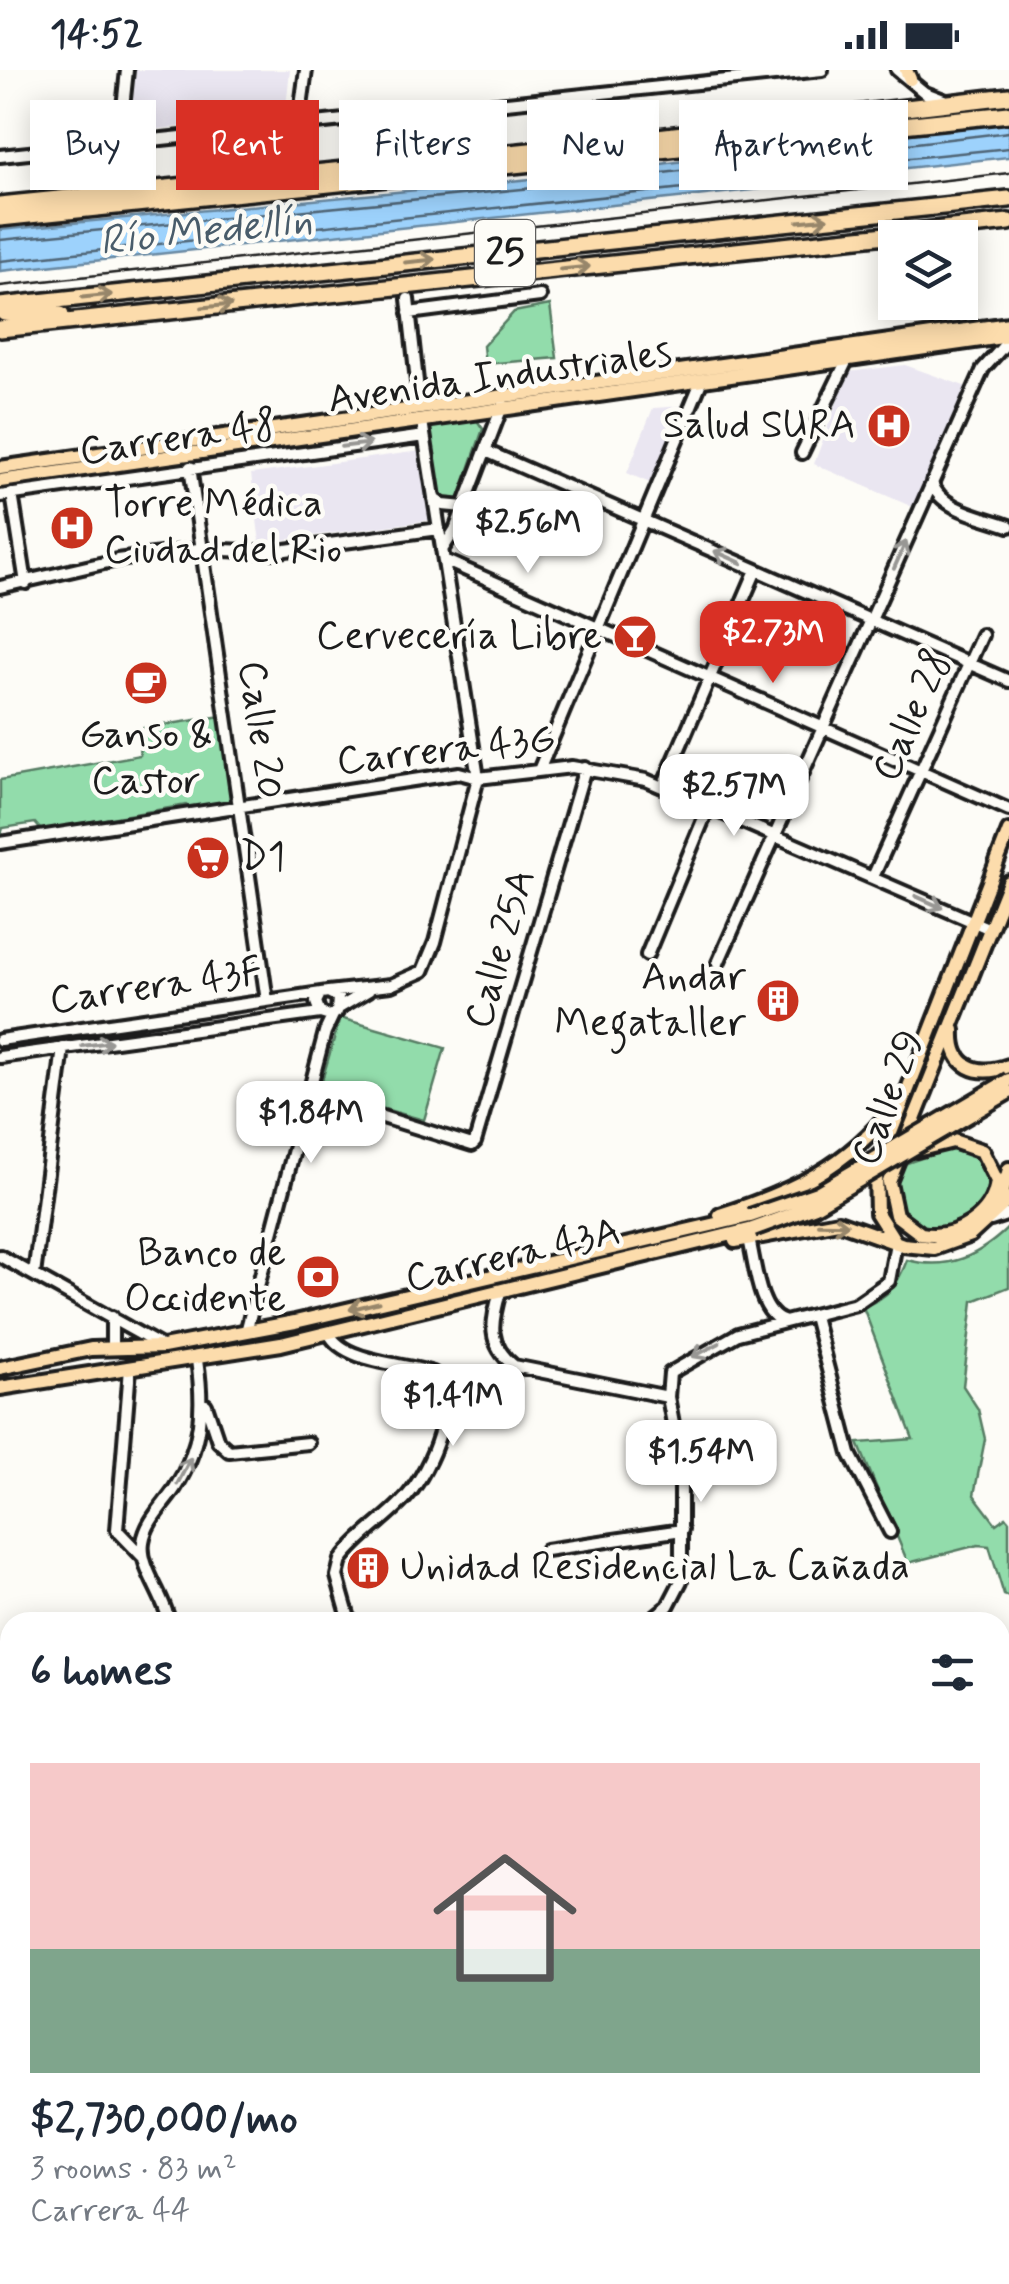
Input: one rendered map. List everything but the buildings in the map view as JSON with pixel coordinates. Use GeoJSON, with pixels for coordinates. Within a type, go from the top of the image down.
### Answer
{"type":"FeatureCollection","features":[{"type":"Feature","properties":{"kind":"highway"},"geometry":{"type":"LineString","coordinates":[[659,137],[1009,96]]}},
{"type":"Feature","properties":{"kind":"highway","name":"25"},"geometry":{"type":"LineString","coordinates":[[908,125],[1009,114]]}},
{"type":"Feature","properties":{"kind":"highway","name":"25"},"geometry":{"type":"LineString","coordinates":[[0,218],[679,150]]}},
{"type":"Feature","properties":{"kind":"highway"},"geometry":{"type":"LineString","coordinates":[[319,170],[527,151]]}},
{"type":"Feature","properties":{"kind":"highway"},"geometry":{"type":"LineString","coordinates":[[0,204],[176,186]]}},
{"type":"Feature","properties":{"kind":"highway","name":"25"},"geometry":{"type":"LineString","coordinates":[[0,310],[1009,199]]}},
{"type":"Feature","properties":{"kind":"highway","name":"25"},"geometry":{"type":"LineString","coordinates":[[0,329],[1009,222]]}},
{"type":"Feature","properties":{"kind":"highway"},"geometry":{"type":"LineString","coordinates":[[634,262],[771,224]]}},
{"type":"Feature","properties":{"kind":"highway"},"geometry":{"type":"LineString","coordinates":[[0,310],[120,316]]}},
{"type":"Feature","properties":{"kind":"main road","name":"Avenida Industriales"},"geometry":{"type":"LineString","coordinates":[[0,468],[421,415],[1009,324]]}},
{"type":"Feature","properties":{"kind":"main road","name":"Avenida Industriales"},"geometry":{"type":"LineString","coordinates":[[503,403],[701,382],[1009,338]]}},
{"type":"Feature","properties":{"kind":"main road","name":"Avenida Industriales"},"geometry":{"type":"LineString","coordinates":[[0,481],[333,433],[421,415]]}},
{"type":"Feature","properties":{"kind":"main road"},"geometry":{"type":"LineString","coordinates":[[317,450],[333,433]]}},
{"type":"Feature","properties":{"kind":"main road","name":"Calle 29"},"geometry":{"type":"LineString","coordinates":[[896,1243],[880,1222],[874,1183],[904,1092],[1009,831]]}},
{"type":"Feature","properties":{"kind":"main road","name":"Calle 29"},"geometry":{"type":"LineString","coordinates":[[905,1154],[940,1142],[965,1142],[982,1152],[995,1170],[997,1188],[986,1210],[961,1229],[941,1235],[921,1234],[902,1223],[890,1200],[892,1169],[1009,882]]}},
{"type":"Feature","properties":{"kind":"main road"},"geometry":{"type":"LineString","coordinates":[[953,1017],[953,1048],[963,1065],[982,1073],[1009,1066]]}},
{"type":"Feature","properties":{"kind":"main road","name":"Carrera 43A"},"geometry":{"type":"LineString","coordinates":[[0,1368],[112,1347],[163,1347],[246,1332],[663,1234],[751,1228],[1009,1080]]}},
{"type":"Feature","properties":{"kind":"main road"},"geometry":{"type":"LineString","coordinates":[[663,1234],[812,1181],[863,1141],[904,1092]]}},
{"type":"Feature","properties":{"kind":"main road","name":"Carrera 43A"},"geometry":{"type":"LineString","coordinates":[[0,1388],[197,1360],[329,1333],[668,1252],[751,1228],[802,1212],[1009,1092]]}},
{"type":"Feature","properties":{"kind":"main road"},"geometry":{"type":"LineString","coordinates":[[991,1220],[1003,1196],[1009,1169]]}},
{"type":"Feature","properties":{"kind":"main road"},"geometry":{"type":"LineString","coordinates":[[751,1228],[829,1222],[865,1229],[918,1248],[945,1246],[991,1220],[1009,1199]]}},
{"type":"Feature","properties":{"kind":"street"},"geometry":{"type":"LineString","coordinates":[[123,100],[127,70]]}},
{"type":"Feature","properties":{"kind":"street"},"geometry":{"type":"LineString","coordinates":[[302,100],[306,70]]}},
{"type":"Feature","properties":{"kind":"street"},"geometry":{"type":"LineString","coordinates":[[319,123],[822,70]]}},
{"type":"Feature","properties":{"kind":"street"},"geometry":{"type":"LineString","coordinates":[[897,70],[908,74],[925,92],[948,102]]}},
{"type":"Feature","properties":{"kind":"street"},"geometry":{"type":"LineString","coordinates":[[0,156],[30,153]]}},
{"type":"Feature","properties":{"kind":"street"},"geometry":{"type":"LineString","coordinates":[[409,313],[540,296]]}},
{"type":"Feature","properties":{"kind":"street"},"geometry":{"type":"LineString","coordinates":[[408,299],[424,436],[478,778]]}},
{"type":"Feature","properties":{"kind":"street"},"geometry":{"type":"LineString","coordinates":[[718,963],[983,369],[1009,338]]}},
{"type":"Feature","properties":{"kind":"street"},"geometry":{"type":"LineString","coordinates":[[802,453],[846,360]]}},
{"type":"Feature","properties":{"kind":"street"},"geometry":{"type":"LineString","coordinates":[[540,768],[701,382]]}},
{"type":"Feature","properties":{"kind":"street"},"geometry":{"type":"LineString","coordinates":[[443,555],[488,452],[503,403]]}},
{"type":"Feature","properties":{"kind":"street","name":"Carrera 48"},"geometry":{"type":"LineString","coordinates":[[6,495],[424,436]]}},
{"type":"Feature","properties":{"kind":"street"},"geometry":{"type":"LineString","coordinates":[[488,452],[1009,681]]}},
{"type":"Feature","properties":{"kind":"street","name":"Calle 20"},"geometry":{"type":"LineString","coordinates":[[190,468],[267,1001]]}},
{"type":"Feature","properties":{"kind":"street"},"geometry":{"type":"LineString","coordinates":[[932,482],[934,492],[949,503],[1009,526]]}},
{"type":"Feature","properties":{"kind":"street"},"geometry":{"type":"LineString","coordinates":[[6,495],[26,582]]}},
{"type":"Feature","properties":{"kind":"street"},"geometry":{"type":"LineString","coordinates":[[434,499],[443,505],[464,506]]}},
{"type":"Feature","properties":{"kind":"street"},"geometry":{"type":"LineString","coordinates":[[0,587],[117,560],[203,548],[272,552],[439,529]]}},
{"type":"Feature","properties":{"kind":"street"},"geometry":{"type":"LineString","coordinates":[[443,555],[708,679],[1009,810]]}},
{"type":"Feature","properties":{"kind":"street"},"geometry":{"type":"LineString","coordinates":[[663,786],[756,570]]}},
{"type":"Feature","properties":{"kind":"street","name":"Calle 28"},"geometry":{"type":"LineString","coordinates":[[873,877],[982,635]]}},
{"type":"Feature","properties":{"kind":"street","name":"Carrera 43G"},"geometry":{"type":"LineString","coordinates":[[0,843],[460,772],[478,778],[540,768],[585,768],[663,786],[990,929]]}},
{"type":"Feature","properties":{"kind":"street","name":"Calle 25A"},"geometry":{"type":"LineString","coordinates":[[309,1094],[472,1145],[480,1130],[585,768]]}},
{"type":"Feature","properties":{"kind":"street","name":"Carrera 43F"},"geometry":{"type":"LineString","coordinates":[[0,1057],[329,1013],[370,990],[423,972],[435,942],[478,778]]}},
{"type":"Feature","properties":{"kind":"street"},"geometry":{"type":"LineString","coordinates":[[647,956],[709,806]]}},
{"type":"Feature","properties":{"kind":"street","name":"Carrera 43F"},"geometry":{"type":"LineString","coordinates":[[0,1040],[324,993],[370,990]]}},
{"type":"Feature","properties":{"kind":"street"},"geometry":{"type":"LineString","coordinates":[[246,1332],[329,1013],[338,997],[324,993],[316,1002],[329,1013]]}},
{"type":"Feature","properties":{"kind":"street"},"geometry":{"type":"LineString","coordinates":[[34,1275],[63,1048]]}},
{"type":"Feature","properties":{"kind":"street"},"geometry":{"type":"LineString","coordinates":[[991,1220],[1009,1214]]}},
{"type":"Feature","properties":{"kind":"street"},"geometry":{"type":"LineString","coordinates":[[751,1228],[766,1304],[773,1317],[784,1321]]}},
{"type":"Feature","properties":{"kind":"street"},"geometry":{"type":"LineString","coordinates":[[643,1391],[668,1378],[693,1356],[755,1329],[856,1304],[886,1286],[896,1243]]}},
{"type":"Feature","properties":{"kind":"street"},"geometry":{"type":"LineString","coordinates":[[0,1256],[163,1347]]}},
{"type":"Feature","properties":{"kind":"street"},"geometry":{"type":"LineString","coordinates":[[500,1292],[492,1325],[498,1353],[514,1366],[668,1396]]}},
{"type":"Feature","properties":{"kind":"street"},"geometry":{"type":"LineString","coordinates":[[755,1329],[766,1304]]}},
{"type":"Feature","properties":{"kind":"street"},"geometry":{"type":"LineString","coordinates":[[814,1316],[850,1454],[890,1532]]}},
{"type":"Feature","properties":{"kind":"street"},"geometry":{"type":"LineString","coordinates":[[112,1318],[112,1347]]}},
{"type":"Feature","properties":{"kind":"street"},"geometry":{"type":"LineString","coordinates":[[329,1333],[336,1345],[363,1356],[434,1374],[446,1398],[438,1434],[416,1483],[341,1560],[336,1576],[347,1612]]}},
{"type":"Feature","properties":{"kind":"street"},"geometry":{"type":"LineString","coordinates":[[197,1360],[214,1432],[229,1452],[308,1443]]}},
{"type":"Feature","properties":{"kind":"street"},"geometry":{"type":"LineString","coordinates":[[130,1368],[117,1530],[142,1556],[167,1612]]}},
{"type":"Feature","properties":{"kind":"street"},"geometry":{"type":"LineString","coordinates":[[660,1612],[681,1581],[679,1446],[668,1378]]}},
{"type":"Feature","properties":{"kind":"street"},"geometry":{"type":"LineString","coordinates":[[142,1556],[143,1538],[191,1460],[204,1400]]}},
{"type":"Feature","properties":{"kind":"street"},"geometry":{"type":"LineString","coordinates":[[200,1426],[214,1432]]}},
{"type":"Feature","properties":{"kind":"street"},"geometry":{"type":"LineString","coordinates":[[546,1550],[682,1530]]}},
{"type":"Feature","properties":{"kind":"street"},"geometry":{"type":"LineString","coordinates":[[130,1544],[143,1538]]}},
{"type":"Feature","properties":{"kind":"shaded area"},"geometry":{"type":"Polygon","coordinates":[[[136,70],[290,70],[287,100],[176,100],[176,127],[156,129],[156,100],[133,100],[136,70]]]}},
{"type":"Feature","properties":{"kind":"shaded area","name":"Salud SURA"},"geometry":{"type":"Polygon","coordinates":[[[905,365],[967,387],[915,508],[814,464],[848,372],[905,365]]]}},
{"type":"Feature","properties":{"kind":"shaded area"},"geometry":{"type":"Polygon","coordinates":[[[684,406],[652,484],[627,473],[653,408],[684,406]]]}},
{"type":"Feature","properties":{"kind":"shaded area"},"geometry":{"type":"Polygon","coordinates":[[[420,451],[431,520],[260,543],[251,474],[420,451]]]}},
{"type":"Feature","properties":{"kind":"green space"},"geometry":{"type":"Polygon","coordinates":[[[550,305],[557,358],[485,364],[483,346],[514,312],[550,305]]]}},
{"type":"Feature","properties":{"kind":"green space"},"geometry":{"type":"Polygon","coordinates":[[[474,416],[483,429],[457,504],[436,496],[425,425],[474,416]]]}},
{"type":"Feature","properties":{"kind":"green space"},"geometry":{"type":"Polygon","coordinates":[[[222,716],[234,798],[229,803],[190,809],[186,805],[41,830],[35,823],[3,828],[0,838],[0,780],[140,755],[137,729],[222,716]]]}},
{"type":"Feature","properties":{"kind":"green space"},"geometry":{"type":"Polygon","coordinates":[[[340,1018],[445,1048],[424,1120],[319,1091],[340,1018]]]}},
{"type":"Feature","properties":{"kind":"green space"},"geometry":{"type":"Polygon","coordinates":[[[948,1149],[978,1156],[993,1181],[966,1220],[939,1229],[925,1228],[898,1208],[896,1182],[901,1165],[948,1149]]]}},
{"type":"Feature","properties":{"kind":"green space"},"geometry":{"type":"Polygon","coordinates":[[[1009,1227],[1009,1287],[973,1301],[963,1386],[978,1409],[985,1439],[974,1495],[996,1524],[1006,1517],[1009,1521],[1009,1597],[1004,1595],[989,1546],[978,1545],[908,1563],[858,1443],[913,1439],[863,1307],[891,1290],[907,1260],[936,1264],[963,1258],[1009,1227]]]}},
{"type":"Feature","properties":{"kind":"water"},"geometry":{"type":"Polygon","coordinates":[[[1009,122],[1009,157],[908,168],[908,134],[1009,122]]]}},
{"type":"Feature","properties":{"kind":"water","name":"Río Medellín"},"geometry":{"type":"Polygon","coordinates":[[[679,162],[679,190],[752,190],[0,271],[0,230],[417,190],[507,190],[507,181],[527,179],[527,190],[659,190],[659,164],[679,162]]]}},
{"type":"Feature","properties":{"kind":"railway"},"geometry":{"type":"LineString","coordinates":[[0,286],[1009,173]]}},
{"type":"Feature","properties":{"kind":"place","name":"Salud SURA"},"geometry":{"type":"Point","coordinates":[889,426]}},
{"type":"Feature","properties":{"kind":"place","name":"Torre Médica Ciudad del Rio"},"geometry":{"type":"Point","coordinates":[72,528]}},
{"type":"Feature","properties":{"kind":"place","name":"Cervecería Libre"},"geometry":{"type":"Point","coordinates":[635,637]}},
{"type":"Feature","properties":{"kind":"place","name":"Ganso & Castor"},"geometry":{"type":"Point","coordinates":[146,683]}},
{"type":"Feature","properties":{"kind":"place","name":"D1"},"geometry":{"type":"Point","coordinates":[208,858]}},
{"type":"Feature","properties":{"kind":"place","name":"Andar Megataller"},"geometry":{"type":"Point","coordinates":[778,1001]}},
{"type":"Feature","properties":{"kind":"place","name":"Banco de Occidente"},"geometry":{"type":"Point","coordinates":[318,1277]}},
{"type":"Feature","properties":{"kind":"place","name":"Unidad Residencial La Cañada"},"geometry":{"type":"Point","coordinates":[368,1568]}}]}
